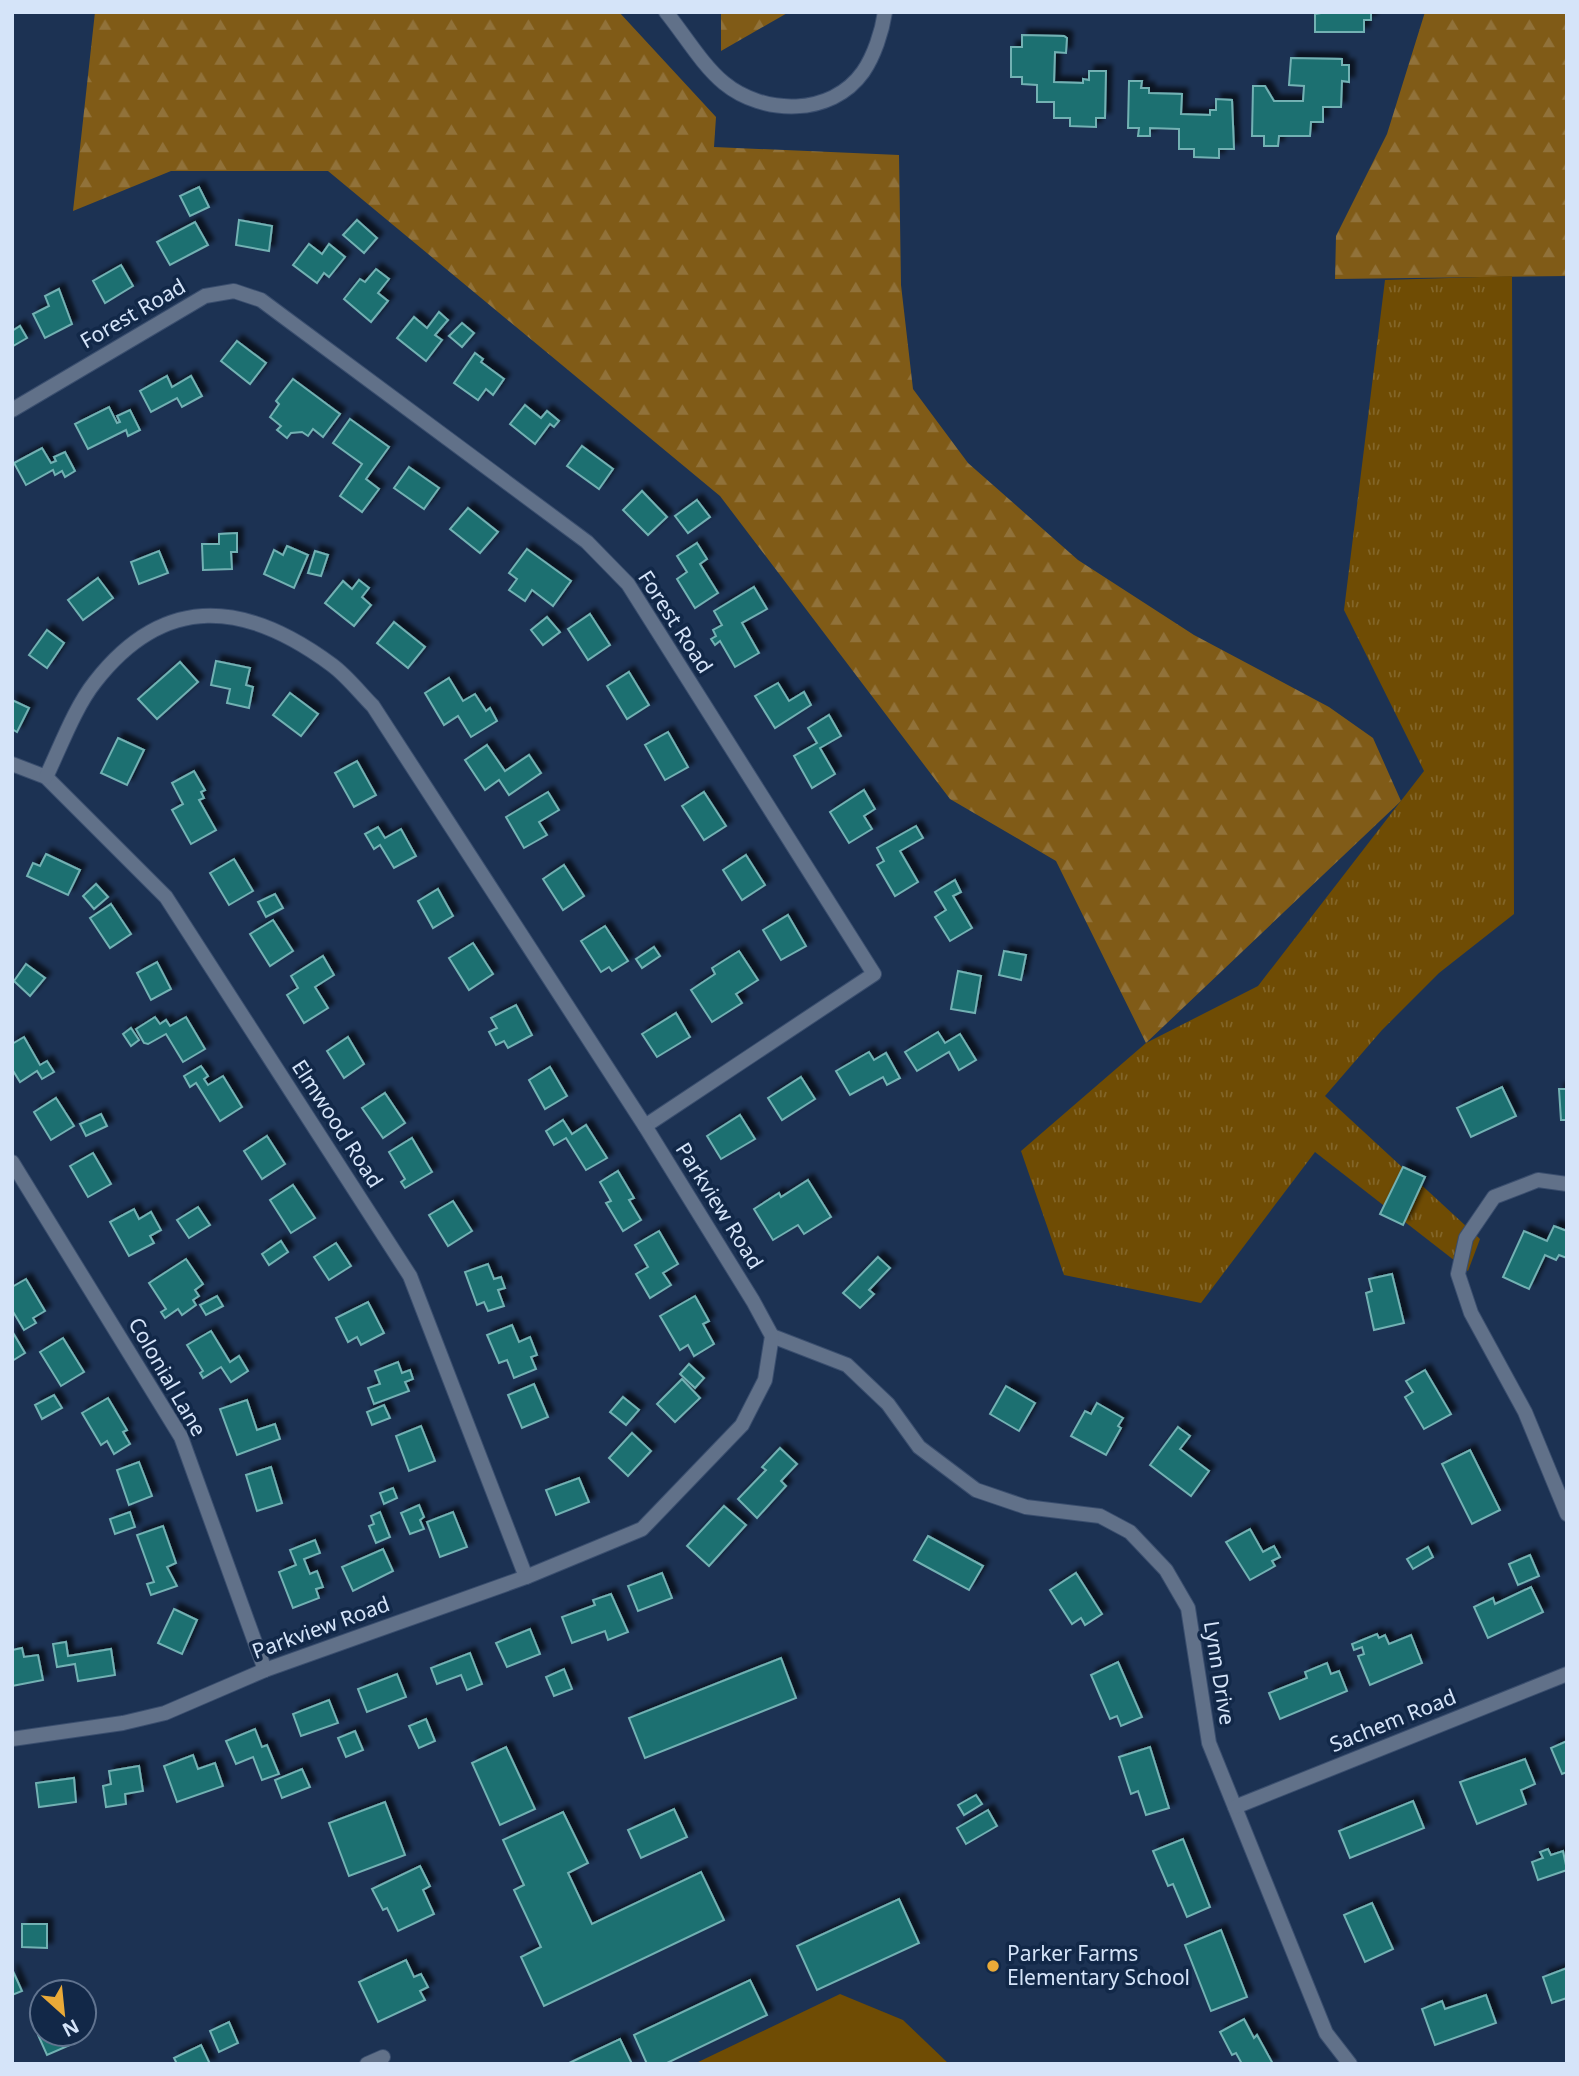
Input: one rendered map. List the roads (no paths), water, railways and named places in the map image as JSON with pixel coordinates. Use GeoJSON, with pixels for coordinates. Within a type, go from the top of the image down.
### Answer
{"type":"FeatureCollection","features":[{"type":"Feature","properties":{"kind":"street"},"geometry":{"type":"LineString","coordinates":[[666,12],[723,82],[763,104],[795,107],[835,95],[863,73],[878,39],[885,12]]}},
{"type":"Feature","properties":{"kind":"street","name":"Forest Road"},"geometry":{"type":"LineString","coordinates":[[12,410],[205,296],[234,291],[261,300],[542,508],[587,542],[628,584],[874,974],[645,1126]]}},
{"type":"Feature","properties":{"kind":"street","name":"Parkview Road"},"geometry":{"type":"LineString","coordinates":[[12,1739],[123,1723],[165,1713],[265,1670],[526,1577],[642,1529],[688,1485],[742,1425],[765,1380],[772,1336],[645,1126],[373,706],[334,666],[289,636],[242,618],[200,615],[162,624],[131,645],[94,684],[46,777]]}},
{"type":"Feature","properties":{"kind":"street","name":"Elmwood Road"},"geometry":{"type":"LineString","coordinates":[[12,764],[46,777],[166,897],[410,1276],[526,1577]]}},
{"type":"Feature","properties":{"kind":"street","name":"Colonial Lane"},"geometry":{"type":"LineString","coordinates":[[12,1162],[181,1437],[265,1670]]}},
{"type":"Feature","properties":{"kind":"street"},"geometry":{"type":"LineString","coordinates":[[1567,1184],[1538,1180],[1494,1197],[1466,1238],[1458,1274],[1471,1313],[1525,1412],[1567,1514]]}},
{"type":"Feature","properties":{"kind":"street","name":"Lynn Drive"},"geometry":{"type":"LineString","coordinates":[[772,1336],[847,1365],[888,1404],[919,1447],[976,1490],[1026,1507],[1100,1517],[1130,1532],[1166,1570],[1188,1608],[1209,1743],[1326,2033],[1350,2064]]}},
{"type":"Feature","properties":{"kind":"street","name":"Sachem Road"},"geometry":{"type":"LineString","coordinates":[[1235,1807],[1567,1674]]}},
{"type":"Feature","properties":{"kind":"street"},"geometry":{"type":"LineString","coordinates":[[367,2064],[383,2057]]}},
{"type":"Feature","properties":{"kind":"place","name":"Parker Farms Elementary School"},"geometry":{"type":"Point","coordinates":[993,1966]}}]}
